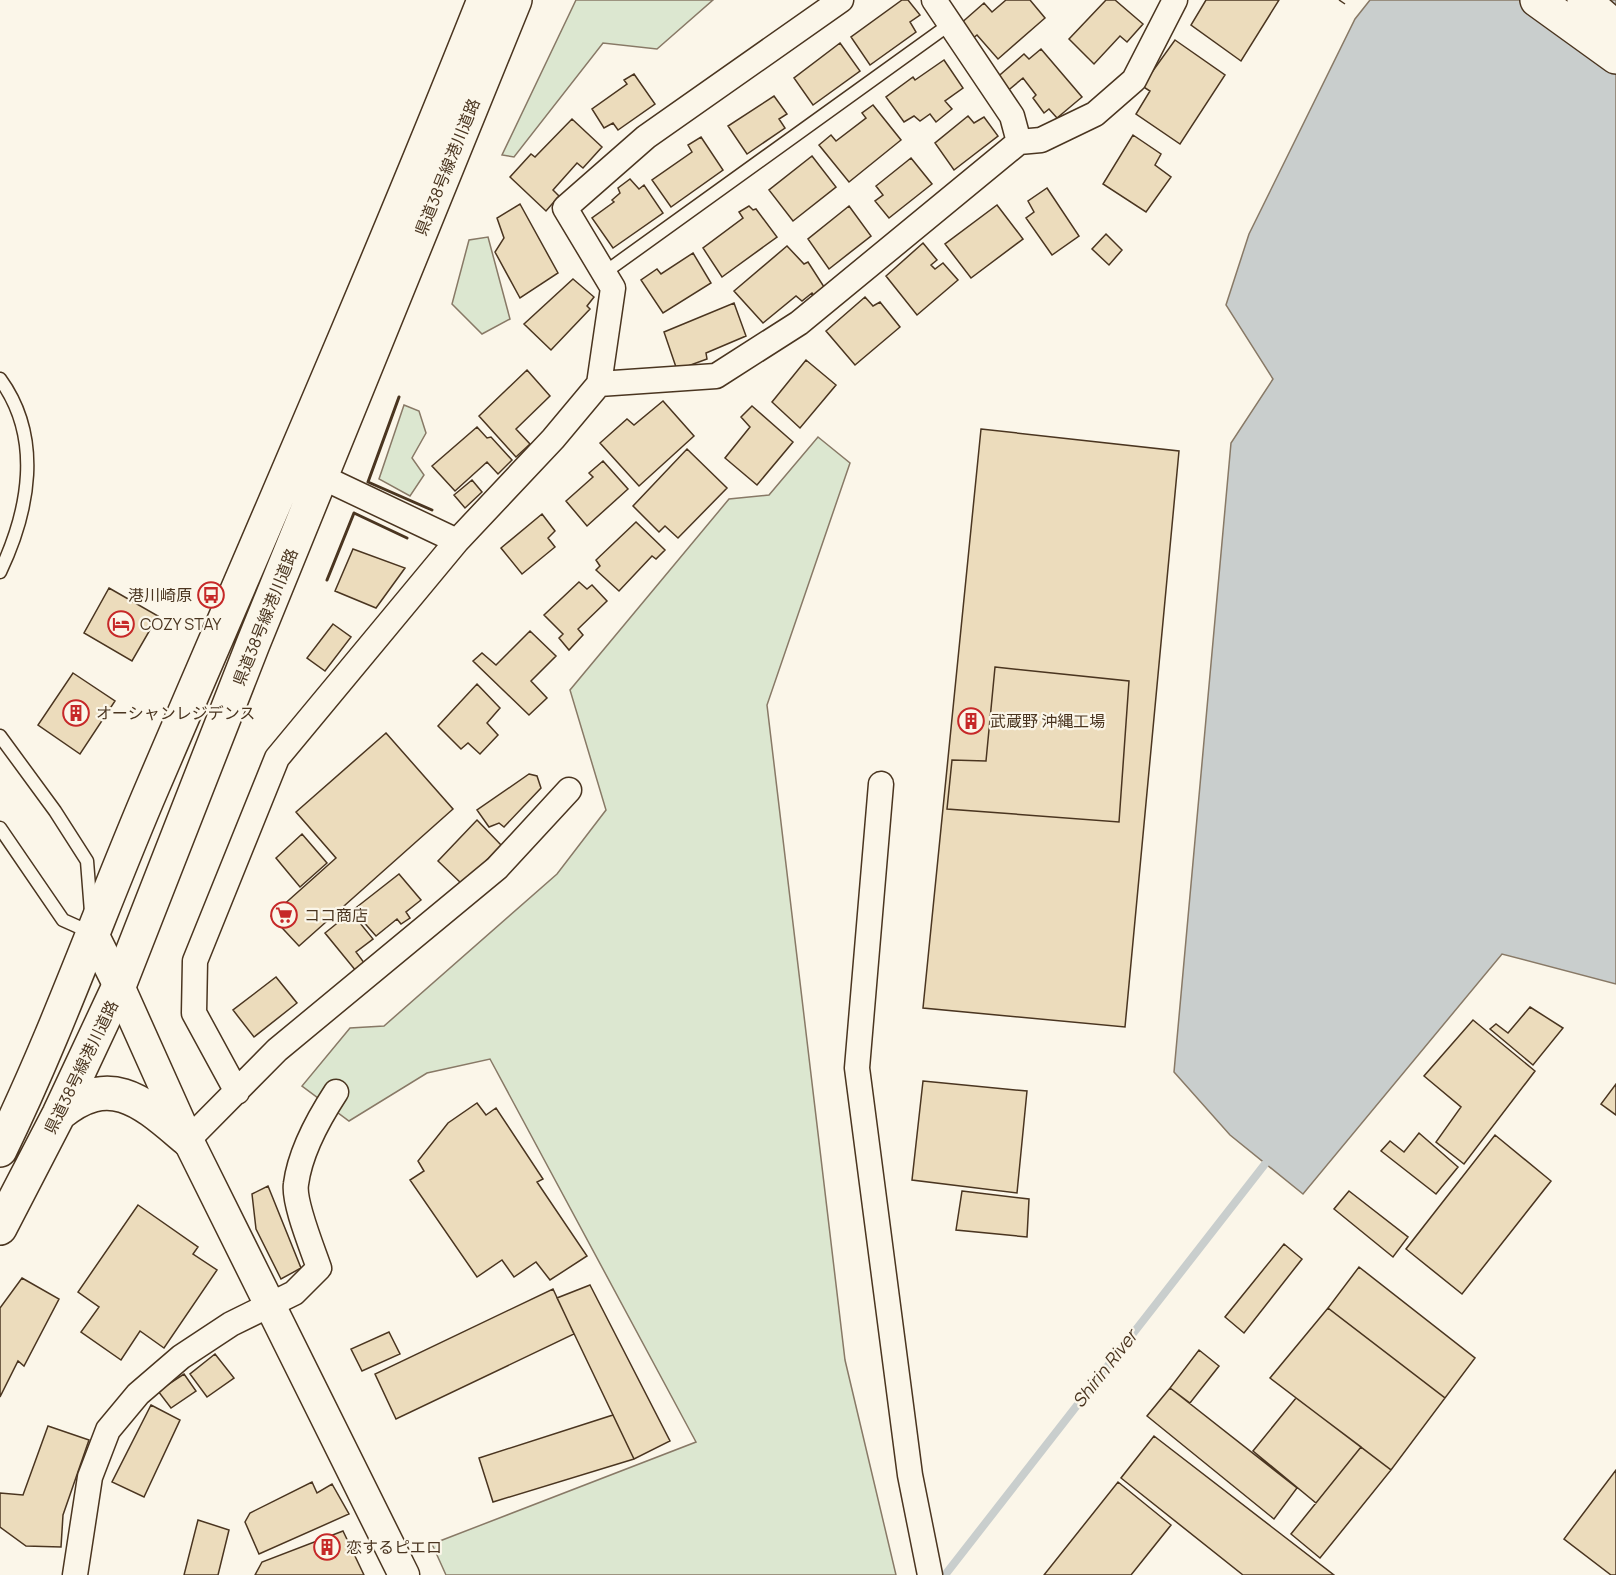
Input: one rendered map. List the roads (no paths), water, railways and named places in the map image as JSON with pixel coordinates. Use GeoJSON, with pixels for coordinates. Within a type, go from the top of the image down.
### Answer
{"type":"FeatureCollection","features":[{"type":"Feature","properties":{"kind":"main road","name":"県道38号線港川道路"},"geometry":{"type":"LineString","coordinates":[[0,1150],[46,1052],[133,831],[286,475],[484,0]]}},
{"type":"Feature","properties":{"kind":"main road","name":"県道38号線港川道路"},"geometry":{"type":"LineString","coordinates":[[0,1228],[59,1114],[119,986],[321,477],[515,0]]}},
{"type":"Feature","properties":{"kind":"main road"},"geometry":{"type":"LineString","coordinates":[[1537,0],[1616,57]]}},
{"type":"Feature","properties":{"kind":"main road"},"geometry":{"type":"LineString","coordinates":[[1584,0],[1616,28]]}},
{"type":"Feature","properties":{"kind":"main road"},"geometry":{"type":"LineString","coordinates":[[59,1114],[70,1105],[93,1095],[121,1094],[145,1104],[188,1140]]}},
{"type":"Feature","properties":{"kind":"street"},"geometry":{"type":"LineString","coordinates":[[934,0],[1012,116],[1019,142]]}},
{"type":"Feature","properties":{"kind":"street"},"geometry":{"type":"LineString","coordinates":[[599,384],[716,376],[799,323],[1019,142],[1041,140],[1095,114],[1134,80],[1175,0]]}},
{"type":"Feature","properties":{"kind":"street"},"geometry":{"type":"LineString","coordinates":[[237,1092],[194,1013],[195,960],[277,758],[457,541],[552,439],[599,384],[613,288],[566,208],[646,137],[830,4]]}},
{"type":"Feature","properties":{"kind":"street"},"geometry":{"type":"LineString","coordinates":[[321,477],[457,541]]}},
{"type":"Feature","properties":{"kind":"street"},"geometry":{"type":"LineString","coordinates":[[881,784],[857,1068],[910,1475],[930,1575]]}},
{"type":"Feature","properties":{"kind":"street"},"geometry":{"type":"LineString","coordinates":[[188,1140],[277,1050],[497,868],[569,789]]}},
{"type":"Feature","properties":{"kind":"street"},"geometry":{"type":"LineString","coordinates":[[93,934],[119,986],[188,1140],[404,1575]]}},
{"type":"Feature","properties":{"kind":"street"},"geometry":{"type":"LineString","coordinates":[[75,1575],[90,1477],[108,1430],[138,1394],[182,1357],[231,1324],[294,1293],[320,1268],[304,1224],[295,1186],[316,1123],[336,1092]]}},
{"type":"Feature","properties":{"kind":"lane"},"geometry":{"type":"LineString","coordinates":[[604,273],[950,24]]}},
{"type":"Feature","properties":{"kind":"lane"},"geometry":{"type":"LineString","coordinates":[[0,379],[11,395],[27,441],[28,474],[15,540],[0,572]]}},
{"type":"Feature","properties":{"kind":"lane"},"geometry":{"type":"LineString","coordinates":[[0,736],[55,811],[87,861],[93,934],[63,920],[0,828]]}},
{"type":"Feature","properties":{"kind":"waterway","name":"Shirin River"},"geometry":{"type":"LineString","coordinates":[[945,1575],[1265,1164]]}},
{"type":"Feature","properties":{"kind":"place","name":"港川崎原"},"geometry":{"type":"Point","coordinates":[211,595]}},
{"type":"Feature","properties":{"kind":"place","name":"COZY STAY"},"geometry":{"type":"Point","coordinates":[121,624]}},
{"type":"Feature","properties":{"kind":"place","name":"オーシャンレジデンス"},"geometry":{"type":"Point","coordinates":[76,713]}},
{"type":"Feature","properties":{"kind":"place","name":"武蔵野 沖縄工場"},"geometry":{"type":"Point","coordinates":[971,721]}},
{"type":"Feature","properties":{"kind":"place","name":"ココ商店"},"geometry":{"type":"Point","coordinates":[284,915]}},
{"type":"Feature","properties":{"kind":"place","name":"恋するピエロ"},"geometry":{"type":"Point","coordinates":[327,1547]}}]}
